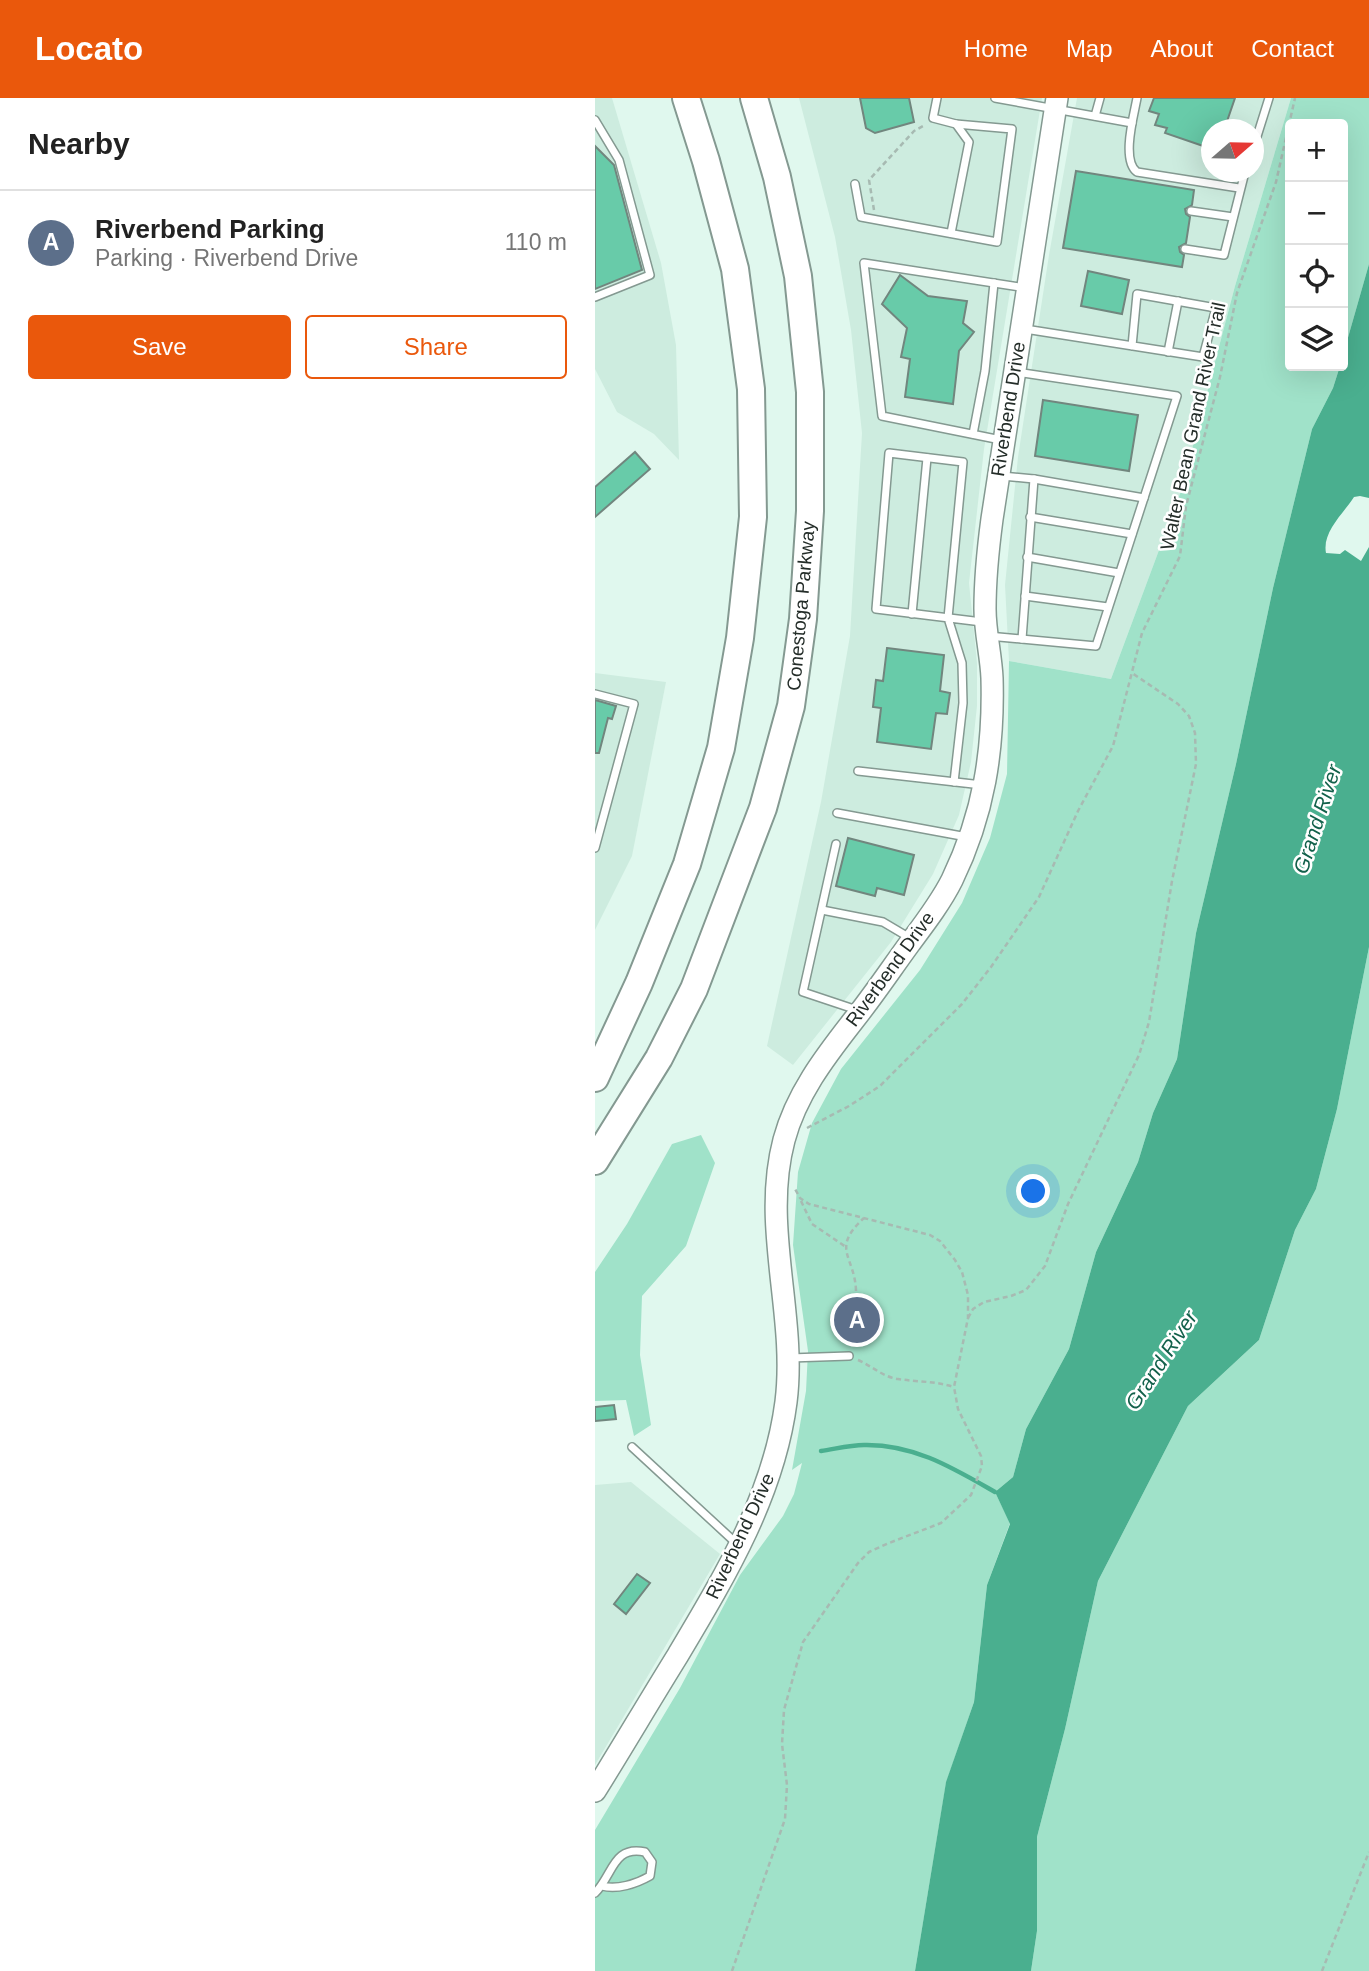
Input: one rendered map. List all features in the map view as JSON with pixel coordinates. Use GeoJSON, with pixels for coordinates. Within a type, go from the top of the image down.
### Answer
{"type":"FeatureCollection","features":[{"type":"Feature","properties":{"kind":"highway"},"geometry":{"type":"LineString","coordinates":[[595,1078],[639,983],[687,864],[721,748],[740,638],[753,517],[751,389],[735,269],[686,98]]}},
{"type":"Feature","properties":{"kind":"highway","name":"Conestoga Parkway"},"geometry":{"type":"LineString","coordinates":[[595,1161],[659,1058],[694,989],[763,808],[791,706],[804,606],[810,510],[810,392],[798,276],[777,177],[754,98]]}},
{"type":"Feature","properties":{"kind":"highway"},"geometry":{"type":"LineString","coordinates":[[595,1037],[639,983]]}},
{"type":"Feature","properties":{"kind":"street","name":"Riverbend Drive"},"geometry":{"type":"LineString","coordinates":[[595,1791],[719,1586],[771,1472],[786,1404],[789,1358],[776,1216],[777,1178],[781,1154],[798,1102],[826,1056],[913,939],[952,880],[982,804],[991,730],[992,677],[987,629],[986,575],[998,476],[1056,103]]}},
{"type":"Feature","properties":{"kind":"lane"},"geometry":{"type":"LineString","coordinates":[[855,184],[861,217],[997,242],[1012,129],[956,124],[933,118],[937,98]]}},
{"type":"Feature","properties":{"kind":"lane"},"geometry":{"type":"LineString","coordinates":[[995,98],[1056,103],[1095,116],[1132,123]]}},
{"type":"Feature","properties":{"kind":"lane"},"geometry":{"type":"LineString","coordinates":[[1095,116],[1100,98]]}},
{"type":"Feature","properties":{"kind":"lane"},"geometry":{"type":"LineString","coordinates":[[1137,98],[1129,159],[1132,168],[1137,172],[1240,188]]}},
{"type":"Feature","properties":{"kind":"lane"},"geometry":{"type":"LineString","coordinates":[[1262,119],[1269,98]]}},
{"type":"Feature","properties":{"kind":"lane"},"geometry":{"type":"LineString","coordinates":[[595,120],[619,160],[650,275],[595,297]]}},
{"type":"Feature","properties":{"kind":"lane"},"geometry":{"type":"LineString","coordinates":[[951,233],[969,142],[956,124]]}},
{"type":"Feature","properties":{"kind":"lane"},"geometry":{"type":"LineString","coordinates":[[1185,249],[1224,255],[1242,182]]}},
{"type":"Feature","properties":{"kind":"lane"},"geometry":{"type":"LineString","coordinates":[[1191,211],[1233,217]]}},
{"type":"Feature","properties":{"kind":"lane"},"geometry":{"type":"LineString","coordinates":[[1004,440],[883,416],[864,263],[1027,288]]}},
{"type":"Feature","properties":{"kind":"lane"},"geometry":{"type":"LineString","coordinates":[[973,434],[985,371],[994,283]]}},
{"type":"Feature","properties":{"kind":"lane"},"geometry":{"type":"LineString","coordinates":[[1021,328],[1168,352],[1203,357],[1216,307],[1137,294],[1132,346]]}},
{"type":"Feature","properties":{"kind":"lane"},"geometry":{"type":"LineString","coordinates":[[1168,352],[1178,301]]}},
{"type":"Feature","properties":{"kind":"lane"},"geometry":{"type":"LineString","coordinates":[[954,782],[962,713],[962,663],[948,618],[963,462],[889,453],[876,609],[948,618],[1022,639],[1096,646],[1177,396],[1014,372]]}},
{"type":"Feature","properties":{"kind":"lane"},"geometry":{"type":"LineString","coordinates":[[912,614],[927,458]]}},
{"type":"Feature","properties":{"kind":"lane"},"geometry":{"type":"LineString","coordinates":[[998,476],[1034,479],[1144,498]]}},
{"type":"Feature","properties":{"kind":"lane"},"geometry":{"type":"LineString","coordinates":[[1022,639],[1034,479]]}},
{"type":"Feature","properties":{"kind":"lane"},"geometry":{"type":"LineString","coordinates":[[1030,517],[1132,534]]}},
{"type":"Feature","properties":{"kind":"lane"},"geometry":{"type":"LineString","coordinates":[[1027,557],[1119,573]]}},
{"type":"Feature","properties":{"kind":"lane"},"geometry":{"type":"LineString","coordinates":[[1025,596],[1108,607]]}},
{"type":"Feature","properties":{"kind":"lane"},"geometry":{"type":"LineString","coordinates":[[595,694],[633,704],[595,848]]}},
{"type":"Feature","properties":{"kind":"lane"},"geometry":{"type":"LineString","coordinates":[[858,771],[985,786]]}},
{"type":"Feature","properties":{"kind":"lane"},"geometry":{"type":"LineString","coordinates":[[837,813],[969,838]]}},
{"type":"Feature","properties":{"kind":"lane"},"geometry":{"type":"LineString","coordinates":[[836,844],[803,992],[861,1011]]}},
{"type":"Feature","properties":{"kind":"lane"},"geometry":{"type":"LineString","coordinates":[[822,910],[883,922],[913,939]]}},
{"type":"Feature","properties":{"kind":"lane"},"geometry":{"type":"LineString","coordinates":[[789,1358],[849,1356]]}},
{"type":"Feature","properties":{"kind":"lane"},"geometry":{"type":"LineString","coordinates":[[632,1447],[739,1546]]}},
{"type":"Feature","properties":{"kind":"lane"},"geometry":{"type":"LineString","coordinates":[[595,1893],[623,1854],[634,1850],[645,1852],[652,1861],[650,1876],[638,1883],[610,1888],[602,1886]]}},
{"type":"Feature","properties":{"kind":"path","name":"Walter Bean Grand River Trail"},"geometry":{"type":"LineString","coordinates":[[803,1133],[812,1123],[849,1106],[880,1086],[962,1004],[1039,897],[1078,811],[1113,746],[1142,633],[1180,556],[1187,506],[1220,377],[1237,292],[1276,183],[1294,98]]}},
{"type":"Feature","properties":{"kind":"path"},"geometry":{"type":"LineString","coordinates":[[876,220],[869,180],[914,131],[933,118]]}},
{"type":"Feature","properties":{"kind":"path"},"geometry":{"type":"LineString","coordinates":[[968,1318],[973,1309],[985,1301],[1026,1290],[1045,1266],[1068,1204],[1139,1055],[1149,1022],[1172,881],[1196,764],[1195,733],[1189,716],[1178,704],[1132,672]]}},
{"type":"Feature","properties":{"kind":"path"},"geometry":{"type":"LineString","coordinates":[[793,1180],[812,1224],[846,1247]]}},
{"type":"Feature","properties":{"kind":"path"},"geometry":{"type":"LineString","coordinates":[[732,1971],[785,1819],[787,1784],[782,1744],[784,1710],[803,1642],[858,1563],[869,1552],[941,1523],[971,1495],[982,1466],[981,1456],[958,1409],[954,1387],[968,1318],[968,1295],[961,1272],[949,1250],[930,1236],[819,1208],[800,1198]]}},
{"type":"Feature","properties":{"kind":"path"},"geometry":{"type":"LineString","coordinates":[[856,1292],[855,1276],[846,1256],[846,1247],[850,1231],[864,1218]]}},
{"type":"Feature","properties":{"kind":"path"},"geometry":{"type":"LineString","coordinates":[[849,1356],[882,1374],[898,1379],[941,1383],[954,1387]]}},
{"type":"Feature","properties":{"kind":"path"},"geometry":{"type":"LineString","coordinates":[[1322,1971],[1369,1852]]}},
{"type":"Feature","properties":{"kind":"shaded area"},"geometry":{"type":"Polygon","coordinates":[[[595,98],[612,98],[661,263],[676,345],[679,460],[654,434],[617,412],[595,369],[595,98]]]}},
{"type":"Feature","properties":{"kind":"shaded area"},"geometry":{"type":"Polygon","coordinates":[[[799,98],[1042,98],[984,449],[969,583],[977,663],[977,706],[971,762],[959,815],[933,874],[891,942],[793,1065],[767,1046],[821,802],[850,636],[862,433],[851,330],[835,237],[799,98]]]}},
{"type":"Feature","properties":{"kind":"shaded area"},"geometry":{"type":"Polygon","coordinates":[[[1077,98],[1291,98],[1235,286],[1181,491],[1111,679],[1009,661],[1005,585],[1018,457],[1049,255],[1077,98]]]}},
{"type":"Feature","properties":{"kind":"shaded area"},"geometry":{"type":"Polygon","coordinates":[[[1291,98],[1369,98],[1369,264],[1348,338],[1348,119],[1285,119],[1285,371],[1338,371],[1333,388],[1312,429],[1273,588],[1236,764],[1196,933],[1177,1059],[1153,1113],[1138,1162],[1096,1252],[1069,1349],[1026,1429],[1013,1477],[995,1492],[1010,1523],[987,1585],[974,1702],[946,1783],[915,1971],[595,1971],[595,1830],[680,1688],[740,1575],[783,1516],[794,1494],[802,1463],[792,1470],[806,1391],[808,1351],[793,1245],[798,1172],[812,1123],[841,1069],[920,970],[962,903],[990,838],[1007,774],[1009,661],[1111,679],[1181,491],[1235,286],[1291,98]]]}},
{"type":"Feature","properties":{"kind":"shaded area"},"geometry":{"type":"Polygon","coordinates":[[[595,673],[666,682],[632,856],[595,930],[595,673]]]}},
{"type":"Feature","properties":{"kind":"shaded area"},"geometry":{"type":"Polygon","coordinates":[[[1369,947],[1369,1971],[1031,1971],[1037,1931],[1037,1837],[1065,1729],[1098,1581],[1188,1406],[1259,1340],[1295,1230],[1316,1189],[1337,1109],[1369,947]]]}},
{"type":"Feature","properties":{"kind":"shaded area"},"geometry":{"type":"Polygon","coordinates":[[[701,1135],[715,1163],[686,1246],[642,1296],[640,1355],[651,1425],[634,1436],[626,1400],[595,1401],[595,1272],[627,1224],[672,1144],[701,1135]]]}},
{"type":"Feature","properties":{"kind":"shaded area"},"geometry":{"type":"Polygon","coordinates":[[[631,1482],[720,1554],[595,1765],[595,1485],[631,1482]]]}},
{"type":"Feature","properties":{"kind":"water","name":"Grand River"},"geometry":{"type":"Polygon","coordinates":[[[1369,264],[1369,498],[1354,497],[1330,531],[1326,553],[1340,554],[1345,550],[1361,561],[1369,547],[1369,947],[1337,1109],[1316,1189],[1295,1230],[1259,1340],[1188,1406],[1098,1581],[1065,1729],[1037,1837],[1037,1931],[1031,1971],[915,1971],[946,1782],[974,1702],[987,1585],[1010,1524],[995,1492],[1013,1477],[1026,1429],[1069,1349],[1096,1252],[1138,1162],[1153,1113],[1177,1059],[1196,933],[1236,764],[1273,588],[1312,429],[1333,388],[1338,371],[1348,371],[1348,338],[1369,264]]]}},
{"type":"Feature","properties":{"kind":"building"},"geometry":{"type":"Polygon","coordinates":[[[860,98],[909,98],[914,122],[875,133],[866,128],[860,98]]]}},
{"type":"Feature","properties":{"kind":"building"},"geometry":{"type":"Polygon","coordinates":[[[1154,98],[1235,98],[1228,119],[1201,119],[1201,145],[1165,133],[1167,128],[1155,125],[1159,114],[1149,111],[1154,98]]]}},
{"type":"Feature","properties":{"kind":"building"},"geometry":{"type":"Polygon","coordinates":[[[595,146],[614,165],[642,270],[595,289],[595,146]]]}},
{"type":"Feature","properties":{"kind":"building"},"geometry":{"type":"Polygon","coordinates":[[[1076,171],[1194,190],[1192,205],[1185,209],[1190,217],[1186,243],[1179,247],[1184,255],[1182,267],[1063,248],[1076,171]]]}},
{"type":"Feature","properties":{"kind":"building"},"geometry":{"type":"Polygon","coordinates":[[[1088,271],[1129,280],[1122,314],[1081,306],[1088,271]]]}},
{"type":"Feature","properties":{"kind":"building"},"geometry":{"type":"Polygon","coordinates":[[[900,275],[928,296],[967,301],[963,323],[974,332],[959,351],[953,404],[905,397],[910,359],[901,357],[907,328],[882,304],[900,275]]]}},
{"type":"Feature","properties":{"kind":"building"},"geometry":{"type":"Polygon","coordinates":[[[1043,400],[1138,415],[1129,471],[1035,456],[1043,400]]]}},
{"type":"Feature","properties":{"kind":"building"},"geometry":{"type":"Polygon","coordinates":[[[635,452],[650,469],[595,517],[595,487],[635,452]]]}},
{"type":"Feature","properties":{"kind":"building"},"geometry":{"type":"Polygon","coordinates":[[[887,648],[944,655],[940,691],[950,693],[947,714],[936,713],[931,749],[877,742],[881,708],[873,707],[876,680],[883,681],[887,648]]]}},
{"type":"Feature","properties":{"kind":"building"},"geometry":{"type":"Polygon","coordinates":[[[595,700],[616,706],[612,719],[608,718],[599,753],[595,753],[595,700]]]}},
{"type":"Feature","properties":{"kind":"building"},"geometry":{"type":"Polygon","coordinates":[[[848,838],[914,855],[904,895],[877,888],[875,896],[836,886],[848,838]]]}},
{"type":"Feature","properties":{"kind":"building"},"geometry":{"type":"Polygon","coordinates":[[[614,1405],[616,1419],[595,1421],[595,1407],[614,1405]]]}},
{"type":"Feature","properties":{"kind":"building"},"geometry":{"type":"Polygon","coordinates":[[[637,1574],[650,1583],[626,1614],[614,1604],[637,1574]]]}},
{"type":"Feature","properties":{"kind":"waterway"},"geometry":{"type":"LineString","coordinates":[[821,1451],[864,1445],[900,1449],[933,1459],[995,1492]]}},
{"type":"Feature","properties":{"kind":"place","name":"Riverbend Parking"},"geometry":{"type":"Point","coordinates":[857,1320]}}]}
